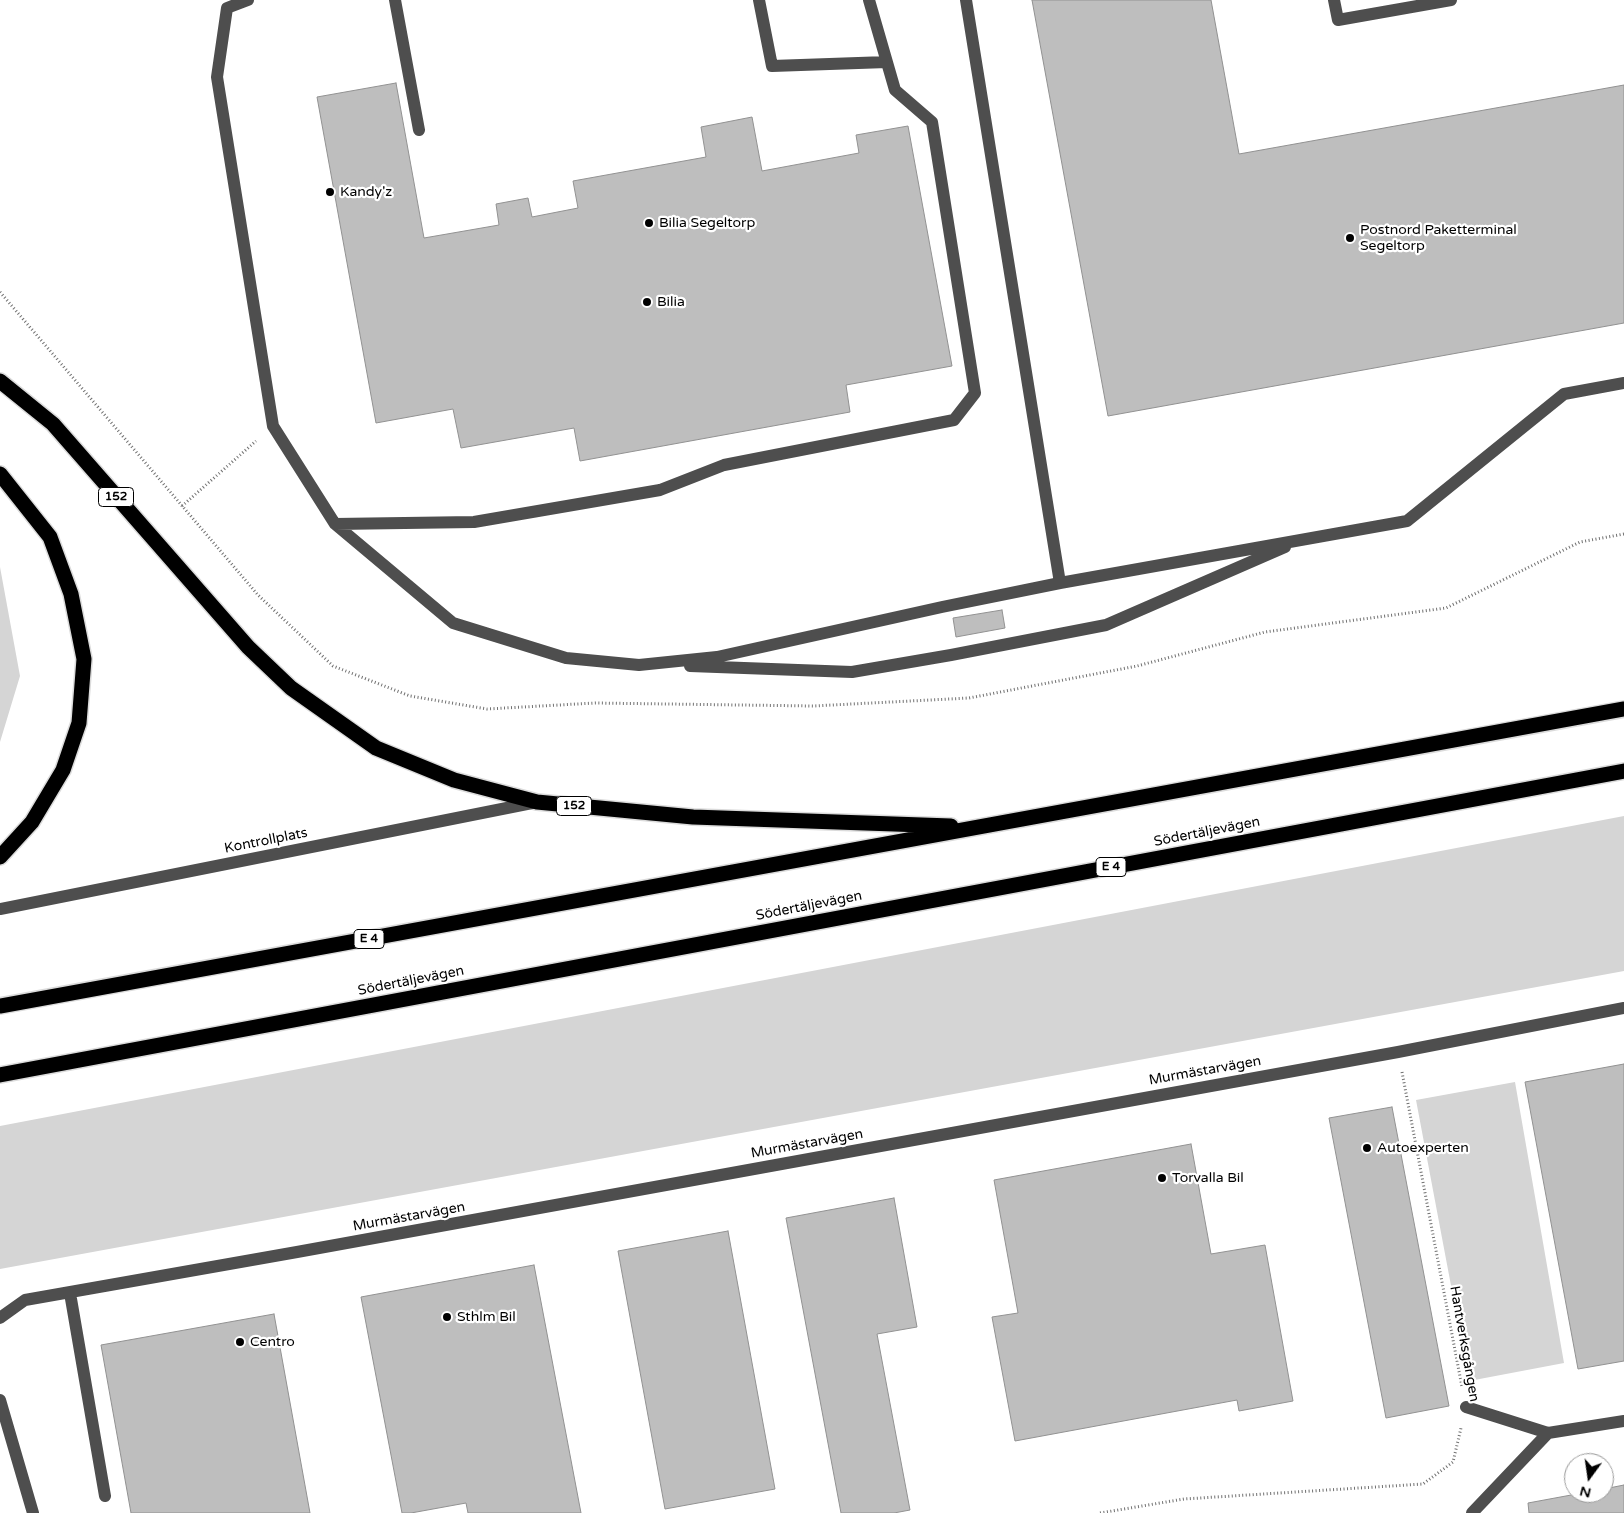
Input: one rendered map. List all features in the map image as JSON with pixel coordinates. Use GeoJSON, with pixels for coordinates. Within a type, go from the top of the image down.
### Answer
{"type":"FeatureCollection","features":[{"type":"Feature","properties":{"kind":"highway","name":"152"},"geometry":{"type":"LineString","coordinates":[[0,381],[53,424],[248,647],[291,688],[376,748],[454,780],[537,802],[693,817],[980,827]]}},
{"type":"Feature","properties":{"kind":"highway"},"geometry":{"type":"LineString","coordinates":[[0,474],[50,537],[71,594],[84,659],[79,723],[63,770],[32,822],[0,857]]}},
{"type":"Feature","properties":{"kind":"highway","name":"E 4"},"geometry":{"type":"LineString","coordinates":[[0,1006],[1624,709]]}},
{"type":"Feature","properties":{"kind":"highway","name":"Södertäljevägen"},"geometry":{"type":"LineString","coordinates":[[0,1074],[1624,771]]}},
{"type":"Feature","properties":{"kind":"street"},"geometry":{"type":"LineString","coordinates":[[248,0],[226,4],[216,77],[273,426],[335,524],[453,623],[566,658],[639,664],[852,672],[1106,625],[1306,538]]}},
{"type":"Feature","properties":{"kind":"street"},"geometry":{"type":"LineString","coordinates":[[395,0],[419,130]]}},
{"type":"Feature","properties":{"kind":"street"},"geometry":{"type":"LineString","coordinates":[[758,0],[772,66],[887,62]]}},
{"type":"Feature","properties":{"kind":"street"},"geometry":{"type":"LineString","coordinates":[[335,524],[474,522],[494,519],[660,490],[724,465],[954,420],[975,393],[932,122],[895,90],[869,0]]}},
{"type":"Feature","properties":{"kind":"street"},"geometry":{"type":"LineString","coordinates":[[966,0],[1060,584]]}},
{"type":"Feature","properties":{"kind":"street"},"geometry":{"type":"LineString","coordinates":[[1334,0],[1338,20],[1452,0]]}},
{"type":"Feature","properties":{"kind":"street"},"geometry":{"type":"LineString","coordinates":[[639,664],[717,657],[942,607],[1406,520],[1564,394],[1624,383]]}},
{"type":"Feature","properties":{"kind":"street","name":"Kontrollplats"},"geometry":{"type":"LineString","coordinates":[[0,909],[537,802]]}},
{"type":"Feature","properties":{"kind":"street","name":"Murmästarvägen"},"geometry":{"type":"LineString","coordinates":[[0,1318],[24,1300],[1398,1052],[1624,1008]]}},
{"type":"Feature","properties":{"kind":"street"},"geometry":{"type":"LineString","coordinates":[[70,1293],[104,1496]]}},
{"type":"Feature","properties":{"kind":"street"},"geometry":{"type":"LineString","coordinates":[[0,1400],[33,1513]]}},
{"type":"Feature","properties":{"kind":"street"},"geometry":{"type":"LineString","coordinates":[[1466,1407],[1548,1433],[1624,1421]]}},
{"type":"Feature","properties":{"kind":"street"},"geometry":{"type":"LineString","coordinates":[[1472,1513],[1548,1433]]}},
{"type":"Feature","properties":{"kind":"path"},"geometry":{"type":"LineString","coordinates":[[0,292],[258,594],[333,666],[410,696],[487,709],[596,703],[813,706],[969,698],[1137,666],[1265,632],[1446,608],[1580,542],[1624,534]]}},
{"type":"Feature","properties":{"kind":"path"},"geometry":{"type":"LineString","coordinates":[[182,506],[273,426]]}},
{"type":"Feature","properties":{"kind":"path","name":"Hantverksgången"},"geometry":{"type":"LineString","coordinates":[[1100,1513],[1184,1499],[1423,1484],[1453,1462],[1466,1407],[1398,1052]]}},
{"type":"Feature","properties":{"kind":"shaded area"},"geometry":{"type":"Polygon","coordinates":[[[0,567],[20,676],[0,742],[0,567]]]}},
{"type":"Feature","properties":{"kind":"shaded area"},"geometry":{"type":"Polygon","coordinates":[[[1624,816],[1624,971],[0,1269],[0,1126],[1624,816]]]}},
{"type":"Feature","properties":{"kind":"shaded area"},"geometry":{"type":"Polygon","coordinates":[[[1515,1082],[1564,1363],[1469,1381],[1416,1100],[1515,1082]]]}},
{"type":"Feature","properties":{"kind":"building","name":"Postnord Paketterminal Segeltorp"},"geometry":{"type":"Polygon","coordinates":[[[1032,0],[1211,0],[1239,154],[1624,85],[1624,323],[1108,416],[1032,0]]]}},
{"type":"Feature","properties":{"kind":"building","name":"Bilia"},"geometry":{"type":"Polygon","coordinates":[[[396,83],[424,238],[499,225],[496,204],[528,198],[532,217],[578,208],[573,181],[706,157],[701,127],[752,117],[762,171],[859,153],[856,135],[908,126],[952,366],[846,385],[850,412],[580,461],[574,428],[461,448],[453,409],[376,423],[317,97],[396,83]]]}},
{"type":"Feature","properties":{"kind":"building"},"geometry":{"type":"Polygon","coordinates":[[[1002,610],[1005,628],[956,637],[953,618],[1002,610]]]}},
{"type":"Feature","properties":{"kind":"building"},"geometry":{"type":"Polygon","coordinates":[[[1624,1064],[1624,1361],[1578,1369],[1525,1082],[1624,1064]]]}},
{"type":"Feature","properties":{"kind":"building"},"geometry":{"type":"Polygon","coordinates":[[[1392,1107],[1449,1406],[1386,1418],[1329,1118],[1392,1107]]]}},
{"type":"Feature","properties":{"kind":"building"},"geometry":{"type":"Polygon","coordinates":[[[1191,1144],[1211,1254],[1265,1245],[1293,1401],[1239,1411],[1237,1400],[1015,1441],[992,1317],[1018,1313],[994,1180],[1191,1144]]]}},
{"type":"Feature","properties":{"kind":"building"},"geometry":{"type":"Polygon","coordinates":[[[894,1198],[917,1327],[877,1334],[910,1510],[894,1513],[841,1513],[786,1218],[894,1198]]]}},
{"type":"Feature","properties":{"kind":"building"},"geometry":{"type":"Polygon","coordinates":[[[728,1231],[775,1489],[665,1509],[618,1251],[728,1231]]]}},
{"type":"Feature","properties":{"kind":"building"},"geometry":{"type":"Polygon","coordinates":[[[534,1265],[581,1513],[468,1513],[466,1503],[402,1513],[361,1297],[534,1265]]]}},
{"type":"Feature","properties":{"kind":"building"},"geometry":{"type":"Polygon","coordinates":[[[274,1314],[310,1513],[131,1513],[101,1345],[274,1314]]]}},
{"type":"Feature","properties":{"kind":"building"},"geometry":{"type":"Polygon","coordinates":[[[1624,1485],[1624,1513],[1529,1513],[1528,1503],[1564,1496],[1564,1503],[1614,1503],[1614,1487],[1624,1485]]]}},
{"type":"Feature","properties":{"kind":"place","name":"Kandy'z"},"geometry":{"type":"Point","coordinates":[330,192]}},
{"type":"Feature","properties":{"kind":"place","name":"Bilia Segeltorp"},"geometry":{"type":"Point","coordinates":[649,223]}},
{"type":"Feature","properties":{"kind":"place","name":"Postnord Paketterminal Segeltorp"},"geometry":{"type":"Point","coordinates":[1350,238]}},
{"type":"Feature","properties":{"kind":"place","name":"Bilia"},"geometry":{"type":"Point","coordinates":[647,302]}},
{"type":"Feature","properties":{"kind":"place","name":"Autoexperten"},"geometry":{"type":"Point","coordinates":[1367,1148]}},
{"type":"Feature","properties":{"kind":"place","name":"Torvalla Bil"},"geometry":{"type":"Point","coordinates":[1162,1178]}},
{"type":"Feature","properties":{"kind":"place","name":"Sthlm Bil"},"geometry":{"type":"Point","coordinates":[447,1317]}},
{"type":"Feature","properties":{"kind":"place","name":"Centro"},"geometry":{"type":"Point","coordinates":[240,1342]}}]}
